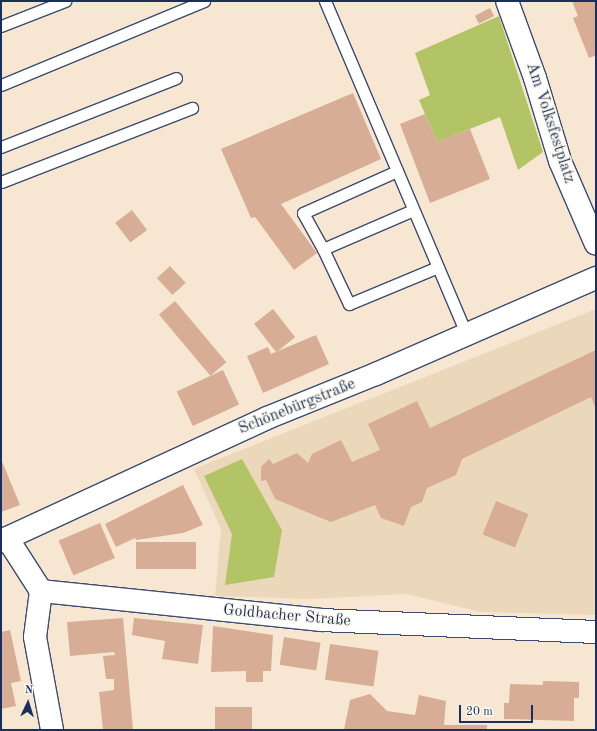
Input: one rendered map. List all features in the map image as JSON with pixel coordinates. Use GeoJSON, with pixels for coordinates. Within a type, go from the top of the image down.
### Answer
{"type":"FeatureCollection","features":[{"type":"Feature","properties":{"kind":"street","name":"Am Volksfestplatz"},"geometry":{"type":"LineString","coordinates":[[507,1],[536,78],[560,161],[596,244]]}},
{"type":"Feature","properties":{"kind":"street","name":"Schönebürgstraße"},"geometry":{"type":"LineString","coordinates":[[4,540],[260,421],[467,335],[596,278]]}},
{"type":"Feature","properties":{"kind":"street"},"geometry":{"type":"LineString","coordinates":[[4,540],[41,591],[35,637],[52,730]]}},
{"type":"Feature","properties":{"kind":"street","name":"Goldbacher Straße"},"geometry":{"type":"LineString","coordinates":[[41,591],[321,620],[596,632]]}},
{"type":"Feature","properties":{"kind":"lane"},"geometry":{"type":"LineString","coordinates":[[1,26],[65,1]]}},
{"type":"Feature","properties":{"kind":"lane"},"geometry":{"type":"LineString","coordinates":[[1,85],[204,1]]}},
{"type":"Feature","properties":{"kind":"lane"},"geometry":{"type":"LineString","coordinates":[[325,1],[467,335]]}},
{"type":"Feature","properties":{"kind":"lane"},"geometry":{"type":"LineString","coordinates":[[1,147],[176,78]]}},
{"type":"Feature","properties":{"kind":"lane"},"geometry":{"type":"LineString","coordinates":[[1,182],[192,108]]}},
{"type":"Feature","properties":{"kind":"lane"},"geometry":{"type":"LineString","coordinates":[[397,171],[303,212],[323,249],[349,304],[438,267]]}},
{"type":"Feature","properties":{"kind":"lane"},"geometry":{"type":"LineString","coordinates":[[323,249],[413,210]]}},
{"type":"Feature","properties":{"kind":"shaded area"},"geometry":{"type":"Polygon","coordinates":[[[596,309],[596,615],[480,612],[407,594],[309,599],[215,596],[221,529],[194,469],[596,309]]]}},
{"type":"Feature","properties":{"kind":"green space"},"geometry":{"type":"Polygon","coordinates":[[[499,16],[543,152],[518,170],[500,117],[437,142],[419,100],[430,95],[415,53],[499,16]]]}},
{"type":"Feature","properties":{"kind":"green space"},"geometry":{"type":"Polygon","coordinates":[[[242,459],[282,530],[274,577],[225,585],[232,534],[204,476],[242,459]]]}},
{"type":"Feature","properties":{"kind":"building"},"geometry":{"type":"Polygon","coordinates":[[[572,1],[596,1],[596,55],[589,58],[573,18],[578,16],[572,1]]]}},
{"type":"Feature","properties":{"kind":"building"},"geometry":{"type":"Polygon","coordinates":[[[490,8],[494,16],[479,24],[475,16],[490,8]]]}},
{"type":"Feature","properties":{"kind":"building"},"geometry":{"type":"Polygon","coordinates":[[[353,93],[381,159],[281,204],[317,253],[294,270],[255,217],[251,218],[221,149],[353,93]]]}},
{"type":"Feature","properties":{"kind":"building"},"geometry":{"type":"Polygon","coordinates":[[[425,114],[437,142],[470,129],[490,179],[430,203],[400,124],[425,114]]]}},
{"type":"Feature","properties":{"kind":"building"},"geometry":{"type":"Polygon","coordinates":[[[132,210],[147,230],[130,243],[115,223],[132,210]]]}},
{"type":"Feature","properties":{"kind":"building"},"geometry":{"type":"Polygon","coordinates":[[[170,266],[186,283],[173,295],[157,278],[170,266]]]}},
{"type":"Feature","properties":{"kind":"building"},"geometry":{"type":"Polygon","coordinates":[[[175,301],[226,362],[210,376],[159,314],[175,301]]]}},
{"type":"Feature","properties":{"kind":"building"},"geometry":{"type":"Polygon","coordinates":[[[273,309],[295,337],[276,352],[254,324],[273,309]]]}},
{"type":"Feature","properties":{"kind":"building"},"geometry":{"type":"Polygon","coordinates":[[[316,335],[329,364],[263,393],[247,356],[268,347],[271,354],[316,335]]]}},
{"type":"Feature","properties":{"kind":"building"},"geometry":{"type":"Polygon","coordinates":[[[596,350],[596,409],[591,397],[462,459],[456,475],[427,488],[422,502],[411,507],[404,526],[381,518],[375,505],[331,522],[275,499],[266,480],[261,481],[261,467],[269,459],[273,464],[297,453],[308,463],[312,454],[341,440],[352,462],[380,450],[368,424],[417,401],[430,428],[596,350]]]}},
{"type":"Feature","properties":{"kind":"building"},"geometry":{"type":"Polygon","coordinates":[[[223,370],[239,404],[193,426],[177,392],[223,370]]]}},
{"type":"Feature","properties":{"kind":"building"},"geometry":{"type":"Polygon","coordinates":[[[1,459],[20,505],[1,512],[1,459]]]}},
{"type":"Feature","properties":{"kind":"building"},"geometry":{"type":"Polygon","coordinates":[[[183,485],[203,525],[183,533],[136,540],[135,538],[116,547],[105,524],[183,485]]]}},
{"type":"Feature","properties":{"kind":"building"},"geometry":{"type":"Polygon","coordinates":[[[496,501],[528,514],[515,547],[483,534],[496,501]]]}},
{"type":"Feature","properties":{"kind":"building"},"geometry":{"type":"Polygon","coordinates":[[[100,523],[115,558],[73,576],[59,541],[100,523]]]}},
{"type":"Feature","properties":{"kind":"building"},"geometry":{"type":"Polygon","coordinates":[[[136,542],[196,542],[196,569],[136,569],[136,542]]]}},
{"type":"Feature","properties":{"kind":"building"},"geometry":{"type":"Polygon","coordinates":[[[123,618],[133,730],[103,730],[99,692],[114,690],[114,679],[106,679],[103,656],[115,655],[114,652],[70,656],[67,622],[123,618]]]}},
{"type":"Feature","properties":{"kind":"building"},"geometry":{"type":"Polygon","coordinates":[[[134,618],[203,625],[198,664],[162,659],[165,641],[132,635],[134,618]]]}},
{"type":"Feature","properties":{"kind":"building"},"geometry":{"type":"Polygon","coordinates":[[[213,626],[273,635],[271,671],[263,671],[263,682],[246,682],[246,671],[211,672],[213,626]]]}},
{"type":"Feature","properties":{"kind":"building"},"geometry":{"type":"Polygon","coordinates":[[[10,630],[21,681],[11,683],[16,706],[1,709],[1,632],[10,630]]]}},
{"type":"Feature","properties":{"kind":"building"},"geometry":{"type":"Polygon","coordinates":[[[284,637],[321,643],[316,670],[280,665],[284,637]]]}},
{"type":"Feature","properties":{"kind":"building"},"geometry":{"type":"Polygon","coordinates":[[[330,644],[379,651],[374,686],[325,680],[330,644]]]}},
{"type":"Feature","properties":{"kind":"building"},"geometry":{"type":"Polygon","coordinates":[[[543,681],[579,682],[579,698],[574,698],[574,721],[504,719],[504,703],[509,703],[510,684],[543,685],[543,681]]]}},
{"type":"Feature","properties":{"kind":"building"},"geometry":{"type":"Polygon","coordinates":[[[370,694],[387,711],[415,715],[419,695],[446,701],[444,725],[487,725],[487,730],[344,730],[350,700],[370,694]]]}},
{"type":"Feature","properties":{"kind":"building"},"geometry":{"type":"Polygon","coordinates":[[[215,707],[252,707],[252,730],[215,730],[215,707]]]}}]}
